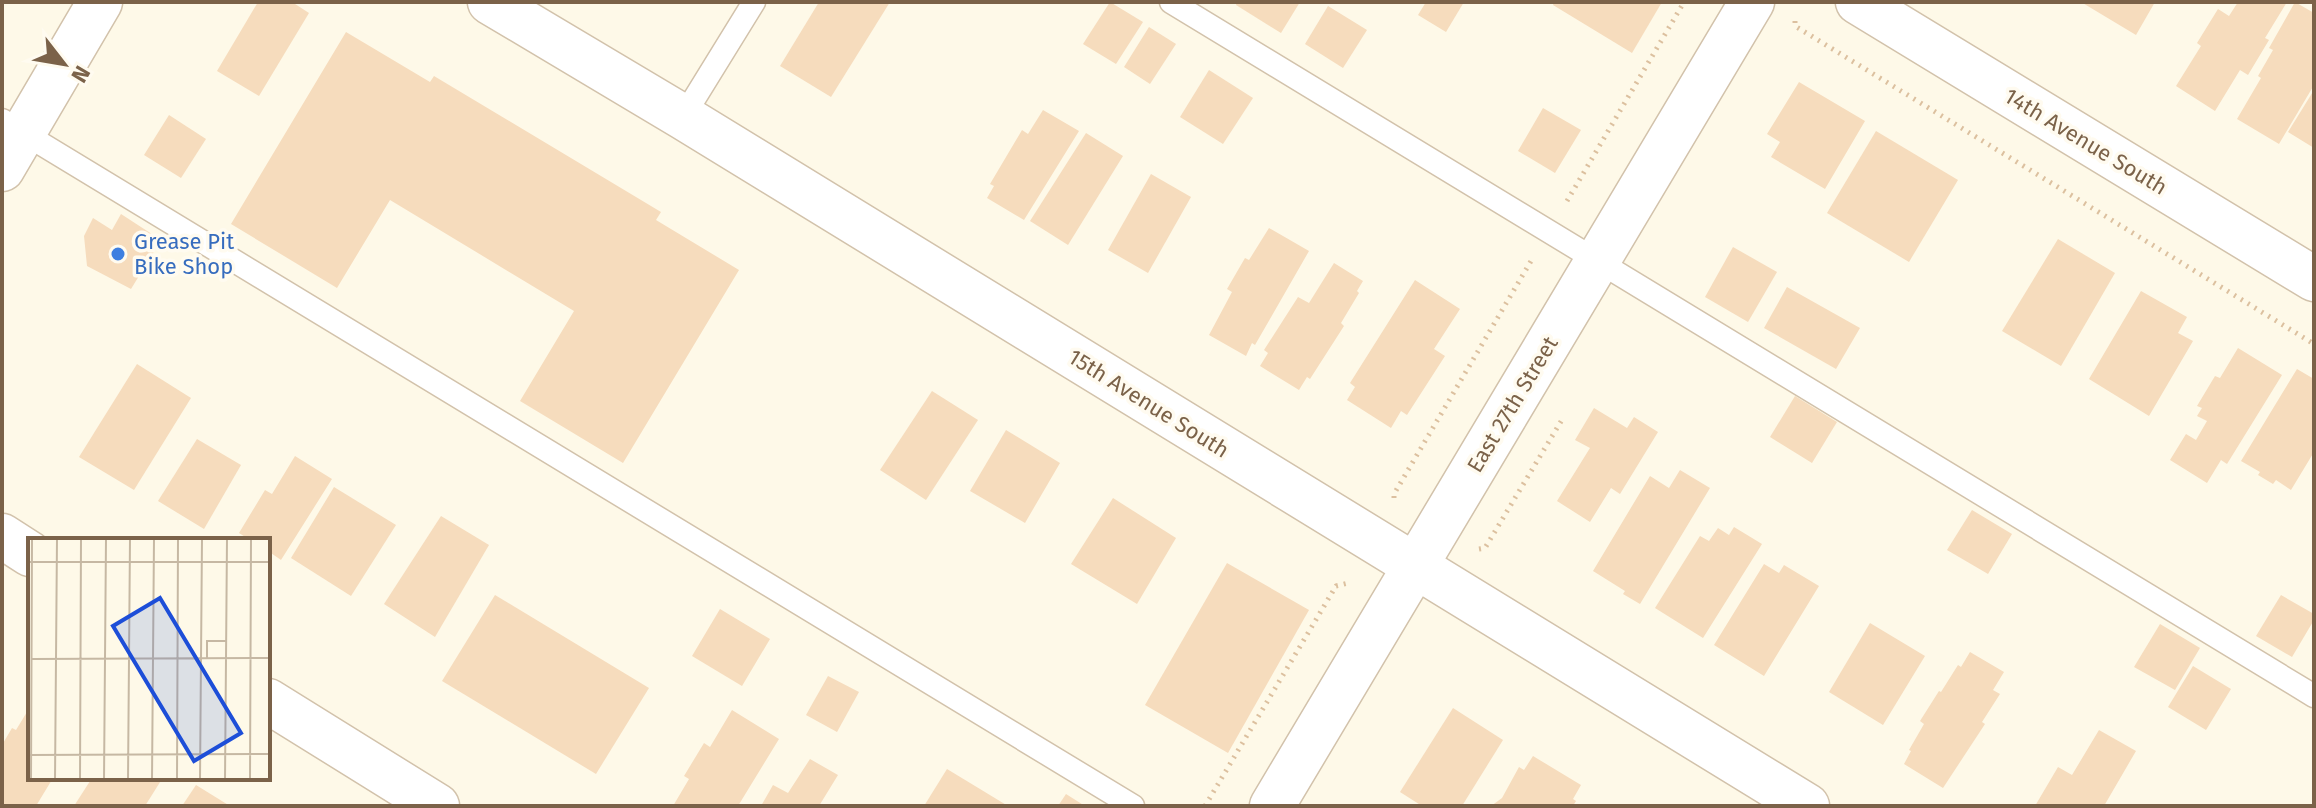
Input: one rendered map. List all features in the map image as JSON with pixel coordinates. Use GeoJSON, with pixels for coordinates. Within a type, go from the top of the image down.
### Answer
{"type":"FeatureCollection","features":[{"type":"Feature","properties":{"kind":"street"},"geometry":{"type":"LineString","coordinates":[[9,140],[100,2]]}},
{"type":"Feature","properties":{"kind":"street","name":"15th Avenue South"},"geometry":{"type":"LineString","coordinates":[[490,2],[683,117],[1807,806]]}},
{"type":"Feature","properties":{"kind":"street","name":"14th Avenue South"},"geometry":{"type":"LineString","coordinates":[[1858,2],[2314,279]]}},
{"type":"Feature","properties":{"kind":"street","name":"East 27th Street"},"geometry":{"type":"LineString","coordinates":[[1272,806],[1598,260],[1773,7]]}},
{"type":"Feature","properties":{"kind":"street"},"geometry":{"type":"LineString","coordinates":[[2,536],[28,553]]}},
{"type":"Feature","properties":{"kind":"street"},"geometry":{"type":"LineString","coordinates":[[270,702],[437,806]]}},
{"type":"Feature","properties":{"kind":"lane"},"geometry":{"type":"LineString","coordinates":[[683,117],[754,2]]}},
{"type":"Feature","properties":{"kind":"lane"},"geometry":{"type":"LineString","coordinates":[[1171,2],[2314,696]]}},
{"type":"Feature","properties":{"kind":"lane"},"geometry":{"type":"LineString","coordinates":[[9,140],[1133,806]]}},
{"type":"Feature","properties":{"kind":"path"},"geometry":{"type":"LineString","coordinates":[[1773,7],[1795,26],[2314,344]]}},
{"type":"Feature","properties":{"kind":"path"},"geometry":{"type":"LineString","coordinates":[[1205,806],[1336,586],[1348,583]]}},
{"type":"Feature","properties":{"kind":"building"},"geometry":{"type":"Polygon","coordinates":[[[258,2],[292,2],[309,13],[259,96],[217,71],[258,2]]]}},
{"type":"Feature","properties":{"kind":"building"},"geometry":{"type":"Polygon","coordinates":[[[819,2],[890,2],[831,97],[780,66],[819,2]]]}},
{"type":"Feature","properties":{"kind":"building"},"geometry":{"type":"Polygon","coordinates":[[[1110,2],[1143,22],[1116,64],[1083,44],[1110,2]]]}},
{"type":"Feature","properties":{"kind":"building"},"geometry":{"type":"Polygon","coordinates":[[[1237,2],[1300,2],[1281,33],[1236,5],[1237,2]]]}},
{"type":"Feature","properties":{"kind":"building"},"geometry":{"type":"Polygon","coordinates":[[[1426,2],[1464,2],[1446,32],[1418,15],[1426,2]]]}},
{"type":"Feature","properties":{"kind":"building"},"geometry":{"type":"Polygon","coordinates":[[[1554,2],[1662,2],[1632,53],[1553,5],[1554,2]]]}},
{"type":"Feature","properties":{"kind":"building"},"geometry":{"type":"Polygon","coordinates":[[[2081,2],[2155,2],[2136,35],[2081,2]]]}},
{"type":"Feature","properties":{"kind":"building"},"geometry":{"type":"Polygon","coordinates":[[[2238,2],[2287,2],[2265,38],[2269,40],[2248,75],[2240,70],[2215,111],[2176,86],[2201,46],[2197,43],[2218,9],[2229,16],[2238,2]]]}},
{"type":"Feature","properties":{"kind":"building"},"geometry":{"type":"Polygon","coordinates":[[[2295,2],[2314,13],[2314,85],[2279,144],[2237,119],[2261,78],[2258,76],[2273,50],[2269,48],[2295,2]]]}},
{"type":"Feature","properties":{"kind":"building"},"geometry":{"type":"Polygon","coordinates":[[[1328,6],[1367,30],[1343,68],[1305,44],[1328,6]]]}},
{"type":"Feature","properties":{"kind":"building"},"geometry":{"type":"Polygon","coordinates":[[[1149,27],[1176,44],[1150,84],[1124,67],[1149,27]]]}},
{"type":"Feature","properties":{"kind":"building"},"geometry":{"type":"Polygon","coordinates":[[[346,32],[430,82],[434,76],[661,212],[656,220],[739,270],[623,463],[520,401],[574,311],[390,200],[337,288],[231,224],[346,32]]]}},
{"type":"Feature","properties":{"kind":"building"},"geometry":{"type":"Polygon","coordinates":[[[1209,70],[1253,98],[1223,144],[1180,117],[1209,70]]]}},
{"type":"Feature","properties":{"kind":"building"},"geometry":{"type":"Polygon","coordinates":[[[1799,82],[1865,121],[1825,189],[1771,157],[1780,142],[1767,134],[1799,82]]]}},
{"type":"Feature","properties":{"kind":"building"},"geometry":{"type":"Polygon","coordinates":[[[2314,90],[2314,148],[2288,132],[2314,90]]]}},
{"type":"Feature","properties":{"kind":"building"},"geometry":{"type":"Polygon","coordinates":[[[1543,108],[1581,130],[1555,173],[1518,151],[1543,108]]]}},
{"type":"Feature","properties":{"kind":"building"},"geometry":{"type":"Polygon","coordinates":[[[1043,110],[1079,131],[1024,220],[987,198],[994,186],[990,184],[1022,130],[1028,134],[1043,110]]]}},
{"type":"Feature","properties":{"kind":"building"},"geometry":{"type":"Polygon","coordinates":[[[169,115],[206,139],[181,178],[144,155],[169,115]]]}},
{"type":"Feature","properties":{"kind":"building"},"geometry":{"type":"Polygon","coordinates":[[[1876,131],[1958,180],[1909,262],[1827,213],[1876,131]]]}},
{"type":"Feature","properties":{"kind":"building"},"geometry":{"type":"Polygon","coordinates":[[[1086,133],[1123,156],[1068,245],[1030,221],[1086,133]]]}},
{"type":"Feature","properties":{"kind":"building"},"geometry":{"type":"Polygon","coordinates":[[[1151,174],[1191,197],[1148,273],[1108,250],[1151,174]]]}},
{"type":"Feature","properties":{"kind":"building"},"geometry":{"type":"Polygon","coordinates":[[[121,214],[161,240],[131,289],[87,266],[84,236],[93,218],[112,230],[121,214]]]}},
{"type":"Feature","properties":{"kind":"building"},"geometry":{"type":"Polygon","coordinates":[[[1269,228],[1309,251],[1246,356],[1209,335],[1232,292],[1227,289],[1245,258],[1249,260],[1269,228]]]}},
{"type":"Feature","properties":{"kind":"building"},"geometry":{"type":"Polygon","coordinates":[[[2058,239],[2115,273],[2061,366],[2002,331],[2058,239]]]}},
{"type":"Feature","properties":{"kind":"building"},"geometry":{"type":"Polygon","coordinates":[[[1733,247],[1777,272],[1748,322],[1705,297],[1733,247]]]}},
{"type":"Feature","properties":{"kind":"building"},"geometry":{"type":"Polygon","coordinates":[[[1334,263],[1363,281],[1341,323],[1344,326],[1310,379],[1307,377],[1299,390],[1260,366],[1268,353],[1264,350],[1298,297],[1309,303],[1334,263]]]}},
{"type":"Feature","properties":{"kind":"building"},"geometry":{"type":"Polygon","coordinates":[[[1415,280],[1460,309],[1434,349],[1445,356],[1407,415],[1401,411],[1391,428],[1347,400],[1355,387],[1350,383],[1415,280]]]}},
{"type":"Feature","properties":{"kind":"building"},"geometry":{"type":"Polygon","coordinates":[[[1787,287],[1860,328],[1836,369],[1764,328],[1787,287]]]}},
{"type":"Feature","properties":{"kind":"building"},"geometry":{"type":"Polygon","coordinates":[[[2141,291],[2187,317],[2178,333],[2193,341],[2149,416],[2089,379],[2141,291]]]}},
{"type":"Feature","properties":{"kind":"building"},"geometry":{"type":"Polygon","coordinates":[[[2238,348],[2282,375],[2227,464],[2221,460],[2207,483],[2170,460],[2186,434],[2196,440],[2207,421],[2197,416],[2202,408],[2197,406],[2215,376],[2220,378],[2238,348]]]}},
{"type":"Feature","properties":{"kind":"building"},"geometry":{"type":"Polygon","coordinates":[[[137,364],[191,398],[134,490],[79,457],[137,364]]]}},
{"type":"Feature","properties":{"kind":"building"},"geometry":{"type":"Polygon","coordinates":[[[2297,369],[2314,379],[2314,452],[2291,490],[2276,480],[2273,484],[2241,461],[2297,369]]]}},
{"type":"Feature","properties":{"kind":"building"},"geometry":{"type":"Polygon","coordinates":[[[932,391],[978,420],[926,500],[880,470],[932,391]]]}},
{"type":"Feature","properties":{"kind":"building"},"geometry":{"type":"Polygon","coordinates":[[[1795,396],[1837,422],[1812,463],[1770,437],[1795,396]]]}},
{"type":"Feature","properties":{"kind":"building"},"geometry":{"type":"Polygon","coordinates":[[[1594,408],[1627,428],[1634,417],[1658,432],[1620,494],[1611,488],[1590,522],[1557,501],[1590,448],[1575,440],[1594,408]]]}},
{"type":"Feature","properties":{"kind":"building"},"geometry":{"type":"Polygon","coordinates":[[[1006,430],[1060,463],[1025,523],[970,491],[1006,430]]]}},
{"type":"Feature","properties":{"kind":"building"},"geometry":{"type":"Polygon","coordinates":[[[197,439],[241,465],[204,529],[158,501],[197,439]]]}},
{"type":"Feature","properties":{"kind":"building"},"geometry":{"type":"Polygon","coordinates":[[[295,456],[332,479],[281,560],[270,552],[270,538],[247,538],[239,533],[265,490],[272,494],[295,456]]]}},
{"type":"Feature","properties":{"kind":"building"},"geometry":{"type":"Polygon","coordinates":[[[1680,470],[1710,488],[1640,604],[1593,571],[1650,476],[1669,488],[1680,470]]]}},
{"type":"Feature","properties":{"kind":"building"},"geometry":{"type":"Polygon","coordinates":[[[334,487],[396,525],[351,596],[291,558],[334,487]]]}},
{"type":"Feature","properties":{"kind":"building"},"geometry":{"type":"Polygon","coordinates":[[[1113,498],[1176,538],[1137,604],[1071,564],[1113,498]]]}},
{"type":"Feature","properties":{"kind":"building"},"geometry":{"type":"Polygon","coordinates":[[[1972,510],[2012,534],[1988,574],[1947,550],[1972,510]]]}},
{"type":"Feature","properties":{"kind":"building"},"geometry":{"type":"Polygon","coordinates":[[[441,516],[489,545],[435,637],[384,604],[441,516]]]}},
{"type":"Feature","properties":{"kind":"building"},"geometry":{"type":"Polygon","coordinates":[[[1734,527],[1762,544],[1703,638],[1655,608],[1700,536],[1709,541],[1718,528],[1729,535],[1734,527]]]}},
{"type":"Feature","properties":{"kind":"building"},"geometry":{"type":"Polygon","coordinates":[[[1227,563],[1309,610],[1228,753],[1145,705],[1227,563]]]}},
{"type":"Feature","properties":{"kind":"building"},"geometry":{"type":"Polygon","coordinates":[[[1764,564],[1779,573],[1784,565],[1819,586],[1764,676],[1714,645],[1764,564]]]}},
{"type":"Feature","properties":{"kind":"building"},"geometry":{"type":"Polygon","coordinates":[[[495,595],[649,688],[596,774],[442,681],[495,595]]]}},
{"type":"Feature","properties":{"kind":"building"},"geometry":{"type":"Polygon","coordinates":[[[2281,595],[2314,614],[2314,620],[2292,657],[2256,636],[2281,595]]]}},
{"type":"Feature","properties":{"kind":"building"},"geometry":{"type":"Polygon","coordinates":[[[720,609],[770,639],[742,686],[692,656],[720,609]]]}},
{"type":"Feature","properties":{"kind":"building"},"geometry":{"type":"Polygon","coordinates":[[[1870,623],[1925,656],[1883,725],[1829,692],[1870,623]]]}},
{"type":"Feature","properties":{"kind":"building"},"geometry":{"type":"Polygon","coordinates":[[[2160,624],[2200,648],[2175,690],[2134,667],[2160,624]]]}},
{"type":"Feature","properties":{"kind":"building"},"geometry":{"type":"Polygon","coordinates":[[[1970,652],[2004,672],[1993,690],[2000,694],[1982,722],[1985,724],[1943,788],[1904,764],[1924,724],[1920,721],[1970,652]]]}},
{"type":"Feature","properties":{"kind":"building"},"geometry":{"type":"Polygon","coordinates":[[[2193,666],[2231,689],[2206,730],[2168,707],[2193,666]]]}},
{"type":"Feature","properties":{"kind":"building"},"geometry":{"type":"Polygon","coordinates":[[[828,676],[859,692],[837,732],[806,715],[828,676]]]}},
{"type":"Feature","properties":{"kind":"building"},"geometry":{"type":"Polygon","coordinates":[[[1453,708],[1503,740],[1462,806],[1422,806],[1400,792],[1453,708]]]}},
{"type":"Feature","properties":{"kind":"building"},"geometry":{"type":"Polygon","coordinates":[[[28,710],[28,780],[52,780],[36,806],[2,806],[2,745],[12,728],[16,730],[28,710]]]}},
{"type":"Feature","properties":{"kind":"building"},"geometry":{"type":"Polygon","coordinates":[[[732,710],[779,739],[738,806],[673,806],[689,779],[684,776],[704,743],[710,747],[732,710]]]}},
{"type":"Feature","properties":{"kind":"building"},"geometry":{"type":"Polygon","coordinates":[[[2099,730],[2136,751],[2104,806],[2035,806],[2058,767],[2072,775],[2099,730]]]}},
{"type":"Feature","properties":{"kind":"building"},"geometry":{"type":"Polygon","coordinates":[[[1533,756],[1581,785],[1573,799],[1576,801],[1573,806],[1491,806],[1502,798],[1519,767],[1524,770],[1533,756]]]}},
{"type":"Feature","properties":{"kind":"building"},"geometry":{"type":"Polygon","coordinates":[[[810,759],[838,775],[819,806],[761,806],[773,785],[788,793],[810,759]]]}},
{"type":"Feature","properties":{"kind":"building"},"geometry":{"type":"Polygon","coordinates":[[[947,769],[1008,806],[924,806],[947,769]]]}},
{"type":"Feature","properties":{"kind":"building"},"geometry":{"type":"Polygon","coordinates":[[[91,780],[161,780],[145,806],[74,806],[91,780]]]}},
{"type":"Feature","properties":{"kind":"building"},"geometry":{"type":"Polygon","coordinates":[[[196,785],[230,806],[182,806],[196,785]]]}},
{"type":"Feature","properties":{"kind":"building"},"geometry":{"type":"Polygon","coordinates":[[[1066,794],[1085,806],[1058,806],[1066,794]]]}},
{"type":"Feature","properties":{"kind":"place","name":"Grease Pit Bike Shop"},"geometry":{"type":"Point","coordinates":[118,254]}}]}
